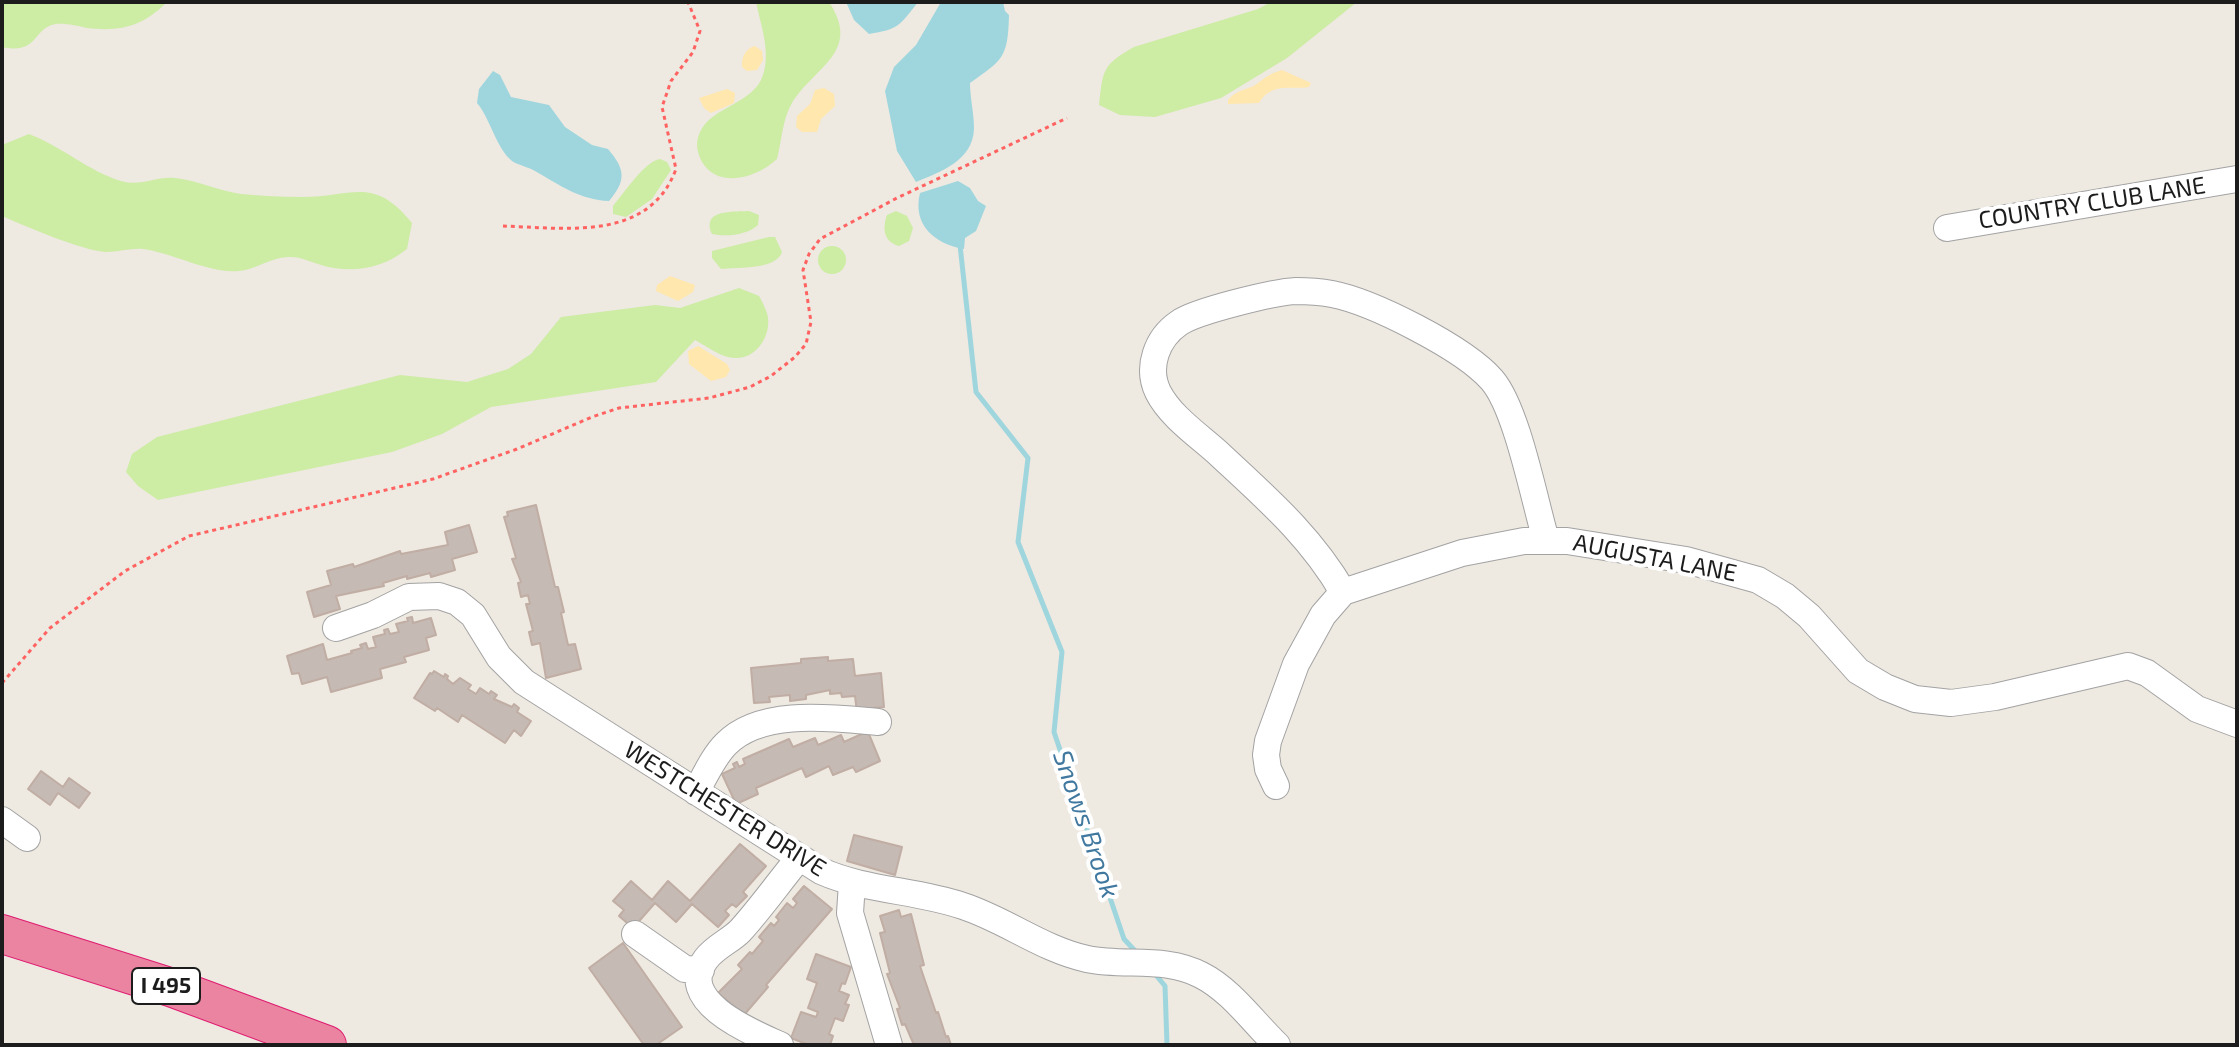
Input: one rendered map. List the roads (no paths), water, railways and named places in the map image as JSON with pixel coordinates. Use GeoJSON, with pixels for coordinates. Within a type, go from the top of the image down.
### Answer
{"type":"FeatureCollection","features":[{"type":"Feature","properties":{"kind":"highway","name":"I 495"},"geometry":{"type":"LineString","coordinates":[[2,934],[173,988],[327,1045]]}},
{"type":"Feature","properties":{"kind":"street","name":"COUNTRY CLUB LANE"},"geometry":{"type":"LineString","coordinates":[[1947,228],[2237,179]]}},
{"type":"Feature","properties":{"kind":"street"},"geometry":{"type":"LineString","coordinates":[[1276,786],[1268,769],[1268,741],[1296,664],[1323,615],[1343,592],[1322,557],[1304,535],[1183,421],[1158,392],[1154,357],[1166,333],[1180,321],[1281,293],[1314,292],[1333,294],[1373,307],[1440,342],[1476,364],[1503,396],[1514,424],[1546,540]]}},
{"type":"Feature","properties":{"kind":"street","name":"AUGUSTA LANE"},"geometry":{"type":"LineString","coordinates":[[1343,592],[1462,553],[1524,541],[1567,541],[1686,560],[1758,580],[1785,596],[1809,616],[1858,671],[1885,687],[1915,699],[1951,703],[1995,697],[2123,666],[2141,669],[2197,709],[2237,724]]}},
{"type":"Feature","properties":{"kind":"street","name":"WESTCHESTER DRIVE"},"geometry":{"type":"LineString","coordinates":[[336,628],[373,615],[409,597],[439,596],[457,602],[473,615],[499,657],[524,682],[821,871],[852,883],[965,906],[1055,949],[1086,959],[1186,968],[1210,979],[1277,1045]]}},
{"type":"Feature","properties":{"kind":"street"},"geometry":{"type":"LineString","coordinates":[[696,792],[714,758],[726,743],[754,726],[770,721],[829,718],[878,722]]}},
{"type":"Feature","properties":{"kind":"street"},"geometry":{"type":"LineString","coordinates":[[2,820],[27,838]]}},
{"type":"Feature","properties":{"kind":"street"},"geometry":{"type":"LineString","coordinates":[[780,1045],[722,1015],[706,996],[700,983],[701,970],[706,959],[751,919],[799,858]]}},
{"type":"Feature","properties":{"kind":"street"},"geometry":{"type":"LineString","coordinates":[[852,883],[850,913],[881,1041]]}},
{"type":"Feature","properties":{"kind":"street"},"geometry":{"type":"LineString","coordinates":[[635,934],[685,969],[701,970]]}},
{"type":"Feature","properties":{"kind":"water"},"geometry":{"type":"Polygon","coordinates":[[[846,2],[918,2],[897,26],[869,34],[854,20],[846,2]]]}},
{"type":"Feature","properties":{"kind":"water"},"geometry":{"type":"Polygon","coordinates":[[[941,2],[1003,2],[1009,15],[1007,41],[996,63],[970,83],[974,129],[968,149],[954,163],[916,182],[897,151],[885,91],[894,67],[916,45],[941,2]]]}},
{"type":"Feature","properties":{"kind":"water"},"geometry":{"type":"Polygon","coordinates":[[[493,71],[500,75],[511,97],[549,105],[565,127],[592,145],[608,149],[622,175],[619,187],[609,201],[570,191],[506,155],[477,103],[479,89],[493,71]]]}},
{"type":"Feature","properties":{"kind":"water"},"geometry":{"type":"Polygon","coordinates":[[[958,181],[970,188],[978,201],[986,206],[976,231],[965,238],[964,249],[935,238],[919,215],[918,204],[920,193],[958,181]]]}},
{"type":"Feature","properties":{"kind":"waterway","name":"Snows Brook"},"geometry":{"type":"LineString","coordinates":[[960,245],[976,392],[1028,458],[1018,542],[1062,652],[1054,732],[1124,939],[1138,954]]}},
{"type":"Feature","properties":{"kind":"waterway","name":"Snows Brook"},"geometry":{"type":"LineString","coordinates":[[1155,974],[1165,986],[1167,1045]]}}]}
